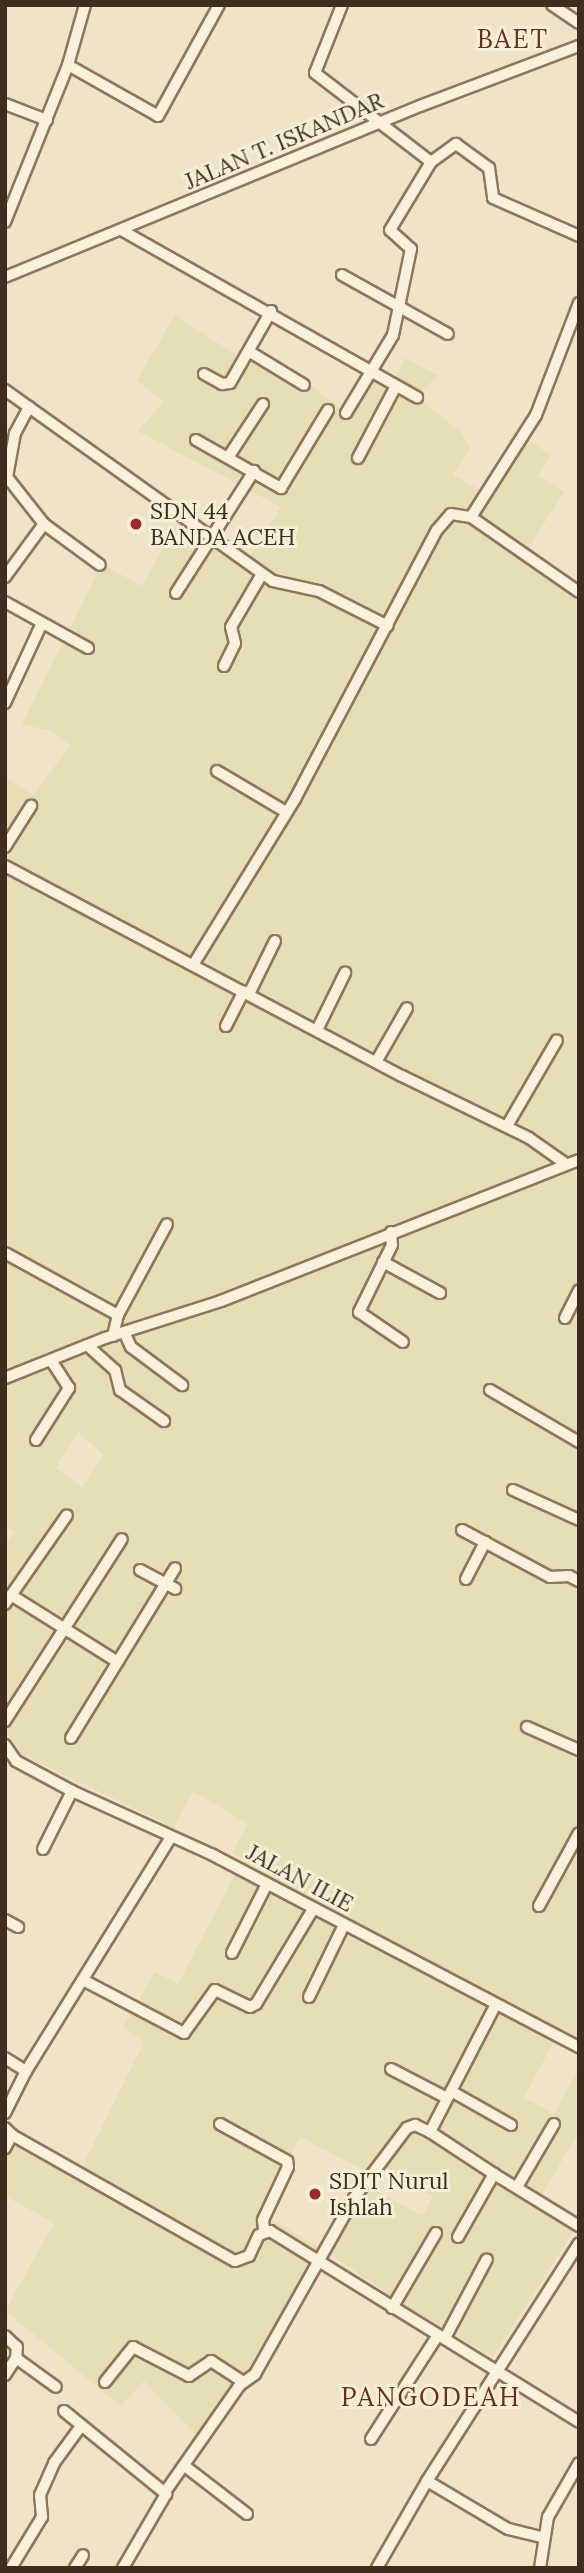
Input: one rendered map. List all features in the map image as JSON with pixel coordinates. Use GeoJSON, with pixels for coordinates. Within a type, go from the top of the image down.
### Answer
{"type":"FeatureCollection","features":[{"type":"Feature","properties":{"kind":"street"},"geometry":{"type":"LineString","coordinates":[[5,222],[68,65],[85,5]]}},
{"type":"Feature","properties":{"kind":"street"},"geometry":{"type":"LineString","coordinates":[[68,65],[158,116],[219,5]]}},
{"type":"Feature","properties":{"kind":"street"},"geometry":{"type":"LineString","coordinates":[[342,5],[315,73],[431,162]]}},
{"type":"Feature","properties":{"kind":"street"},"geometry":{"type":"LineString","coordinates":[[552,5],[579,23]]}},
{"type":"Feature","properties":{"kind":"street","name":"JALAN T. ISKANDAR"},"geometry":{"type":"LineString","coordinates":[[5,277],[579,46]]}},
{"type":"Feature","properties":{"kind":"street"},"geometry":{"type":"LineString","coordinates":[[5,104],[47,120]]}},
{"type":"Feature","properties":{"kind":"street"},"geometry":{"type":"LineString","coordinates":[[346,413],[393,335],[411,249],[390,230],[431,162],[456,144],[489,168],[493,198],[579,236]]}},
{"type":"Feature","properties":{"kind":"street"},"geometry":{"type":"LineString","coordinates":[[123,231],[271,311],[417,397]]}},
{"type":"Feature","properties":{"kind":"street"},"geometry":{"type":"LineString","coordinates":[[342,275],[448,334]]}},
{"type":"Feature","properties":{"kind":"street"},"geometry":{"type":"LineString","coordinates":[[471,516],[536,415],[579,303]]}},
{"type":"Feature","properties":{"kind":"street"},"geometry":{"type":"LineString","coordinates":[[204,374],[226,385],[250,352],[271,311]]}},
{"type":"Feature","properties":{"kind":"street"},"geometry":{"type":"LineString","coordinates":[[250,352],[304,385]]}},
{"type":"Feature","properties":{"kind":"street"},"geometry":{"type":"LineString","coordinates":[[358,458],[396,386]]}},
{"type":"Feature","properties":{"kind":"street"},"geometry":{"type":"LineString","coordinates":[[5,390],[262,574],[280,584],[318,591],[388,626]]}},
{"type":"Feature","properties":{"kind":"street"},"geometry":{"type":"LineString","coordinates":[[229,456],[263,404]]}},
{"type":"Feature","properties":{"kind":"street"},"geometry":{"type":"LineString","coordinates":[[29,407],[15,433],[7,477],[44,524],[100,565]]}},
{"type":"Feature","properties":{"kind":"street"},"geometry":{"type":"LineString","coordinates":[[196,440],[229,456],[281,488],[328,410]]}},
{"type":"Feature","properties":{"kind":"street"},"geometry":{"type":"LineString","coordinates":[[176,593],[254,471]]}},
{"type":"Feature","properties":{"kind":"street"},"geometry":{"type":"LineString","coordinates":[[193,965],[286,813],[443,522],[452,514],[471,516],[579,592]]}},
{"type":"Feature","properties":{"kind":"street"},"geometry":{"type":"LineString","coordinates":[[5,577],[9,558],[44,524]]}},
{"type":"Feature","properties":{"kind":"street"},"geometry":{"type":"LineString","coordinates":[[224,666],[235,643],[231,627],[262,574]]}},
{"type":"Feature","properties":{"kind":"street"},"geometry":{"type":"LineString","coordinates":[[5,602],[88,648]]}},
{"type":"Feature","properties":{"kind":"street"},"geometry":{"type":"LineString","coordinates":[[5,703],[42,623]]}},
{"type":"Feature","properties":{"kind":"street"},"geometry":{"type":"LineString","coordinates":[[217,771],[286,813]]}},
{"type":"Feature","properties":{"kind":"street"},"geometry":{"type":"LineString","coordinates":[[5,847],[31,806]]}},
{"type":"Feature","properties":{"kind":"street"},"geometry":{"type":"LineString","coordinates":[[5,866],[376,1062],[507,1126],[566,1164]]}},
{"type":"Feature","properties":{"kind":"street"},"geometry":{"type":"LineString","coordinates":[[226,1026],[275,941]]}},
{"type":"Feature","properties":{"kind":"street"},"geometry":{"type":"LineString","coordinates":[[317,1030],[345,972]]}},
{"type":"Feature","properties":{"kind":"street"},"geometry":{"type":"LineString","coordinates":[[376,1062],[407,1007]]}},
{"type":"Feature","properties":{"kind":"street"},"geometry":{"type":"LineString","coordinates":[[507,1126],[558,1040]]}},
{"type":"Feature","properties":{"kind":"street"},"geometry":{"type":"LineString","coordinates":[[5,1378],[87,1345],[221,1301],[579,1160]]}},
{"type":"Feature","properties":{"kind":"street"},"geometry":{"type":"LineString","coordinates":[[167,1224],[118,1315],[118,1334],[182,1385]]}},
{"type":"Feature","properties":{"kind":"street"},"geometry":{"type":"LineString","coordinates":[[391,1232],[392,1245],[359,1312],[403,1342]]}},
{"type":"Feature","properties":{"kind":"street"},"geometry":{"type":"LineString","coordinates":[[5,1253],[118,1315]]}},
{"type":"Feature","properties":{"kind":"street"},"geometry":{"type":"LineString","coordinates":[[383,1262],[440,1293]]}},
{"type":"Feature","properties":{"kind":"street"},"geometry":{"type":"LineString","coordinates":[[565,1318],[579,1290]]}},
{"type":"Feature","properties":{"kind":"street"},"geometry":{"type":"LineString","coordinates":[[87,1345],[115,1370],[120,1390],[164,1421]]}},
{"type":"Feature","properties":{"kind":"street"},"geometry":{"type":"LineString","coordinates":[[36,1440],[69,1388],[51,1360]]}},
{"type":"Feature","properties":{"kind":"street"},"geometry":{"type":"LineString","coordinates":[[491,1390],[579,1442]]}},
{"type":"Feature","properties":{"kind":"street"},"geometry":{"type":"LineString","coordinates":[[513,1490],[579,1520]]}},
{"type":"Feature","properties":{"kind":"street"},"geometry":{"type":"LineString","coordinates":[[67,1515],[8,1600],[118,1662]]}},
{"type":"Feature","properties":{"kind":"street"},"geometry":{"type":"LineString","coordinates":[[462,1530],[550,1577],[569,1576],[579,1581]]}},
{"type":"Feature","properties":{"kind":"street"},"geometry":{"type":"LineString","coordinates":[[5,1721],[61,1629],[122,1539]]}},
{"type":"Feature","properties":{"kind":"street"},"geometry":{"type":"LineString","coordinates":[[466,1580],[485,1542]]}},
{"type":"Feature","properties":{"kind":"street"},"geometry":{"type":"LineString","coordinates":[[71,1738],[118,1662],[170,1587],[175,1568]]}},
{"type":"Feature","properties":{"kind":"street"},"geometry":{"type":"LineString","coordinates":[[140,1570],[170,1587]]}},
{"type":"Feature","properties":{"kind":"street"},"geometry":{"type":"LineString","coordinates":[[527,1727],[579,1750]]}},
{"type":"Feature","properties":{"kind":"street","name":"JALAN ILIE"},"geometry":{"type":"LineString","coordinates":[[5,1745],[16,1761],[72,1791],[170,1839],[211,1854],[495,2006],[579,2047]]}},
{"type":"Feature","properties":{"kind":"street"},"geometry":{"type":"LineString","coordinates":[[43,1849],[72,1791]]}},
{"type":"Feature","properties":{"kind":"street"},"geometry":{"type":"LineString","coordinates":[[539,1906],[579,1833]]}},
{"type":"Feature","properties":{"kind":"street"},"geometry":{"type":"LineString","coordinates":[[5,2113],[26,2071],[85,1981],[170,1839]]}},
{"type":"Feature","properties":{"kind":"street"},"geometry":{"type":"LineString","coordinates":[[232,1953],[267,1884]]}},
{"type":"Feature","properties":{"kind":"street"},"geometry":{"type":"LineString","coordinates":[[85,1981],[184,2033],[215,1990],[250,2007],[256,2004],[313,1909]]}},
{"type":"Feature","properties":{"kind":"street"},"geometry":{"type":"LineString","coordinates":[[5,1920],[18,1927]]}},
{"type":"Feature","properties":{"kind":"street"},"geometry":{"type":"LineString","coordinates":[[309,1997],[344,1925]]}},
{"type":"Feature","properties":{"kind":"street"},"geometry":{"type":"LineString","coordinates":[[430,2132],[495,2006]]}},
{"type":"Feature","properties":{"kind":"street"},"geometry":{"type":"LineString","coordinates":[[5,2058],[26,2071]]}},
{"type":"Feature","properties":{"kind":"street"},"geometry":{"type":"LineString","coordinates":[[391,2069],[511,2124]]}},
{"type":"Feature","properties":{"kind":"street"},"geometry":{"type":"LineString","coordinates":[[5,2148],[9,2132],[235,2261],[249,2256],[264,2230],[263,2220],[288,2167],[287,2161],[220,2124]]}},
{"type":"Feature","properties":{"kind":"street"},"geometry":{"type":"LineString","coordinates":[[517,2187],[554,2124]]}},
{"type":"Feature","properties":{"kind":"street"},"geometry":{"type":"LineString","coordinates":[[123,2568],[165,2492],[186,2467],[243,2382],[255,2374],[354,2198],[407,2128],[415,2125],[430,2132],[579,2226]]}},
{"type":"Feature","properties":{"kind":"street"},"geometry":{"type":"LineString","coordinates":[[458,2237],[494,2174]]}},
{"type":"Feature","properties":{"kind":"street"},"geometry":{"type":"LineString","coordinates":[[264,2230],[319,2259],[392,2308],[579,2422]]}},
{"type":"Feature","properties":{"kind":"street"},"geometry":{"type":"LineString","coordinates":[[392,2308],[436,2233]]}},
{"type":"Feature","properties":{"kind":"street"},"geometry":{"type":"LineString","coordinates":[[377,2568],[427,2481],[579,2243]]}},
{"type":"Feature","properties":{"kind":"street"},"geometry":{"type":"LineString","coordinates":[[371,2439],[441,2337],[487,2259]]}},
{"type":"Feature","properties":{"kind":"street"},"geometry":{"type":"LineString","coordinates":[[5,2336],[17,2347],[16,2358],[5,2375]]}},
{"type":"Feature","properties":{"kind":"street"},"geometry":{"type":"LineString","coordinates":[[105,2382],[133,2347],[189,2376],[211,2361],[243,2382]]}},
{"type":"Feature","properties":{"kind":"street"},"geometry":{"type":"LineString","coordinates":[[16,2358],[56,2387]]}},
{"type":"Feature","properties":{"kind":"street"},"geometry":{"type":"LineString","coordinates":[[64,2411],[165,2492]]}},
{"type":"Feature","properties":{"kind":"street"},"geometry":{"type":"LineString","coordinates":[[11,2568],[42,2517],[40,2495],[54,2463],[81,2426]]}},
{"type":"Feature","properties":{"kind":"street"},"geometry":{"type":"LineString","coordinates":[[540,2568],[541,2537],[561,2488],[579,2463]]}},
{"type":"Feature","properties":{"kind":"street"},"geometry":{"type":"LineString","coordinates":[[186,2467],[247,2514]]}},
{"type":"Feature","properties":{"kind":"street"},"geometry":{"type":"LineString","coordinates":[[427,2481],[508,2529],[541,2537]]}},
{"type":"Feature","properties":{"kind":"street"},"geometry":{"type":"LineString","coordinates":[[75,2568],[83,2555]]}},
{"type":"Feature","properties":{"kind":"shaded area"},"geometry":{"type":"Polygon","coordinates":[[[175,315],[241,358],[249,361],[255,354],[307,382],[343,410],[372,371],[394,381],[405,358],[438,376],[415,396],[460,431],[471,447],[453,475],[480,490],[517,433],[551,455],[538,475],[564,492],[526,552],[579,585],[579,2049],[556,2038],[524,2097],[554,2114],[579,2069],[579,2132],[542,2194],[579,2217],[579,2223],[493,2357],[413,2311],[324,2250],[364,2183],[422,2216],[433,2197],[377,2162],[367,2171],[300,2137],[261,2213],[318,2247],[247,2371],[198,2437],[144,2381],[121,2406],[5,2311],[54,2223],[5,2196],[5,2155],[13,2141],[81,2169],[144,2042],[123,2027],[155,1972],[178,1984],[243,1859],[232,1853],[248,1824],[193,1791],[173,1827],[23,1755],[5,1732],[5,1545],[14,1532],[5,1526],[5,777],[33,795],[70,746],[54,732],[22,724],[102,564],[142,586],[182,514],[247,562],[281,507],[138,431],[163,402],[137,380],[175,315]],[[78,1432],[56,1468],[82,1487],[103,1455],[78,1432]]]}},
{"type":"Feature","properties":{"kind":"place","name":"SDN 44 BANDA ACEH"},"geometry":{"type":"Point","coordinates":[136,524]}},
{"type":"Feature","properties":{"kind":"place","name":"SDIT Nurul Ishlah"},"geometry":{"type":"Point","coordinates":[315,2194]}},
{"type":"Feature","properties":{"kind":"district","name":"BAET"},"geometry":{"type":"Point","coordinates":[513,39]}},
{"type":"Feature","properties":{"kind":"district","name":"PANGODEAH"},"geometry":{"type":"Point","coordinates":[431,2397]}}]}
